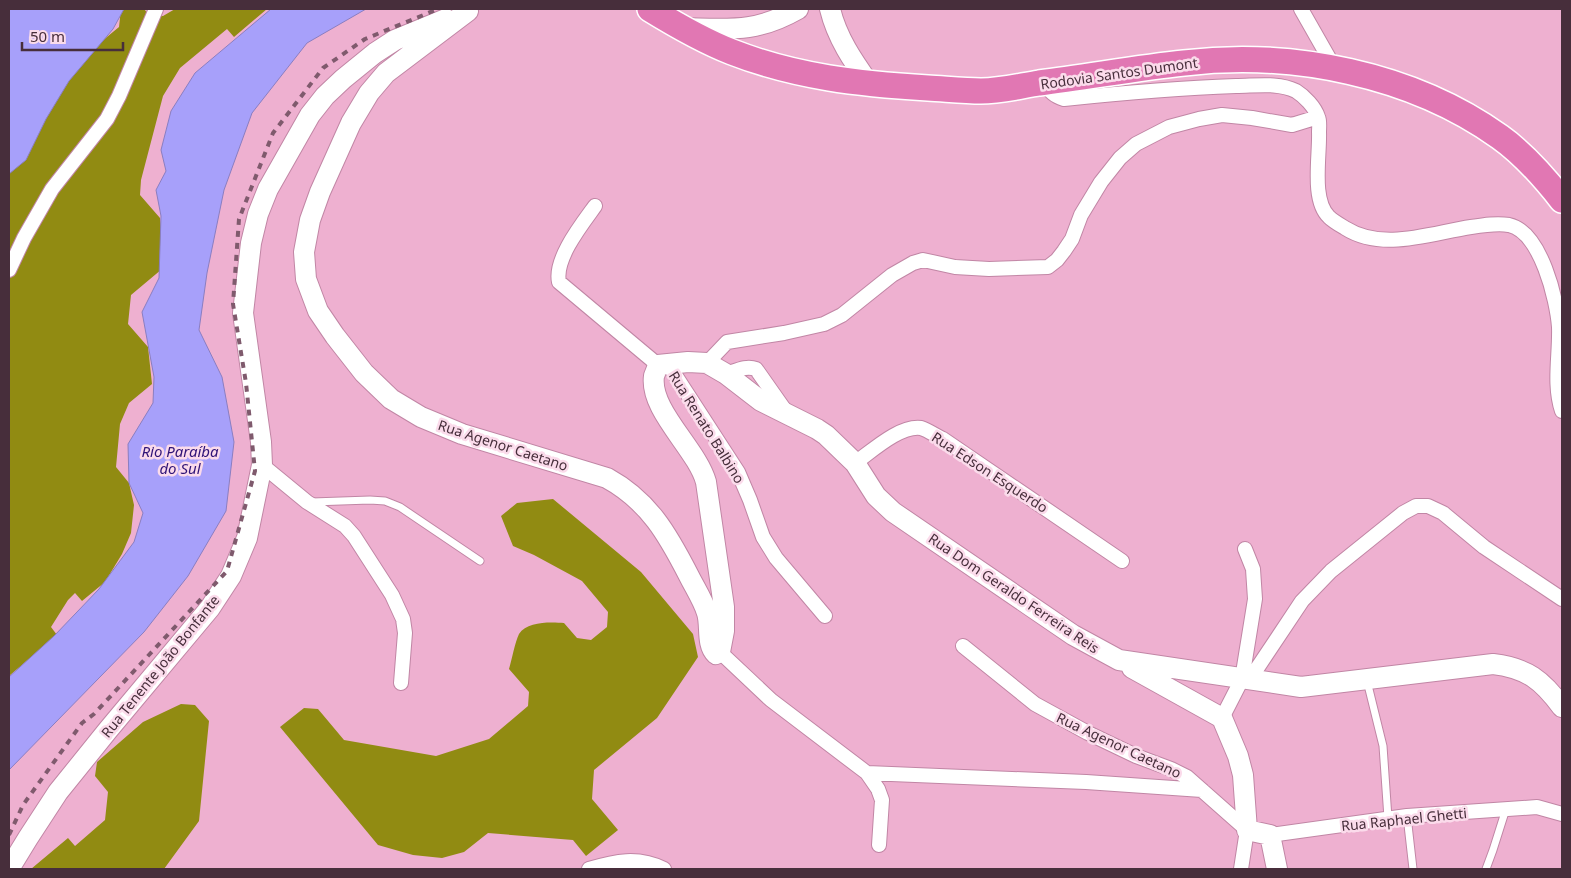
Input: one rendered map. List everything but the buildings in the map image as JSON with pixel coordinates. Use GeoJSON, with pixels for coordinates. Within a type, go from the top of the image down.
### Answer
{"type":"FeatureCollection","features":[{"type":"Feature","properties":{"kind":"highway","name":"Rodovia Santos Dumont"},"geometry":{"type":"LineString","coordinates":[[650,9],[730,52],[809,76],[870,85],[984,91],[1186,63],[1246,58],[1334,67],[1396,84],[1456,110],[1502,138],[1542,174],[1562,200]]}},
{"type":"Feature","properties":{"kind":"street"},"geometry":{"type":"LineString","coordinates":[[9,270],[24,238],[52,190],[96,134],[111,111],[156,9]]}},
{"type":"Feature","properties":{"kind":"street"},"geometry":{"type":"LineString","coordinates":[[683,28],[745,29],[762,25],[798,9]]}},
{"type":"Feature","properties":{"kind":"street"},"geometry":{"type":"LineString","coordinates":[[830,9],[838,36],[849,56],[870,85]]}},
{"type":"Feature","properties":{"kind":"street"},"geometry":{"type":"LineString","coordinates":[[1301,9],[1334,67]]}},
{"type":"Feature","properties":{"kind":"street","name":"Rua Tenente João Bonfante"},"geometry":{"type":"LineString","coordinates":[[10,869],[58,792],[210,608],[231,576],[247,538],[262,465],[260,432],[243,313],[251,242],[258,214],[268,189],[310,115],[325,96],[343,79],[375,53],[395,40],[470,10]]}},
{"type":"Feature","properties":{"kind":"street","name":"Rua Agenor Caetano"},"geometry":{"type":"LineString","coordinates":[[470,10],[386,73],[369,93],[351,123],[320,192],[308,228],[304,252],[306,279],[318,311],[364,374],[390,399],[405,409],[462,434],[607,478],[623,487],[638,499],[661,525],[705,607],[709,619],[713,651],[717,654],[720,652],[771,700],[867,773],[878,789],[882,800],[879,845]]}},
{"type":"Feature","properties":{"kind":"street"},"geometry":{"type":"LineString","coordinates":[[1045,83],[1052,94],[1064,99],[1207,87],[1288,87],[1298,92],[1307,100],[1318,117],[1318,183],[1320,203],[1328,217],[1346,229],[1369,239],[1403,240],[1490,224],[1509,225],[1522,232],[1540,254],[1557,308],[1559,328],[1558,398],[1562,411]]}},
{"type":"Feature","properties":{"kind":"street"},"geometry":{"type":"LineString","coordinates":[[707,363],[727,342],[784,333],[824,324],[842,316],[892,275],[913,263],[923,260],[955,266],[988,269],[1048,267],[1057,260],[1072,239],[1080,215],[1101,182],[1120,158],[1136,144],[1169,128],[1199,119],[1222,115],[1292,125],[1318,117]]}},
{"type":"Feature","properties":{"kind":"street","name":"Rua Renato Balbino"},"geometry":{"type":"LineString","coordinates":[[595,206],[569,245],[558,267],[558,282],[663,364],[738,472],[763,537],[776,558],[825,616]]}},
{"type":"Feature","properties":{"kind":"street","name":"Rua Dom Geraldo Ferreira Reis"},"geometry":{"type":"LineString","coordinates":[[663,364],[707,363],[726,374],[751,395],[826,434],[855,463],[876,496],[894,512],[1073,635],[1118,660],[1301,687],[1493,664],[1511,666],[1543,683],[1562,707]]}},
{"type":"Feature","properties":{"kind":"street"},"geometry":{"type":"LineString","coordinates":[[663,364],[654,376],[661,408],[697,462],[706,482],[724,607],[724,631],[720,652]]}},
{"type":"Feature","properties":{"kind":"street","name":"Rua Edson Esquerdo"},"geometry":{"type":"LineString","coordinates":[[855,463],[896,434],[908,429],[922,428],[943,439],[1122,561]]}},
{"type":"Feature","properties":{"kind":"street"},"geometry":{"type":"LineString","coordinates":[[262,465],[307,502],[336,519],[354,536],[399,607],[403,619],[405,633],[401,683]]}},
{"type":"Feature","properties":{"kind":"street"},"geometry":{"type":"LineString","coordinates":[[1222,718],[1246,679],[1302,601],[1332,571],[1403,513],[1416,506],[1428,506],[1443,513],[1484,547],[1562,599]]}},
{"type":"Feature","properties":{"kind":"street"},"geometry":{"type":"LineString","coordinates":[[1245,549],[1253,569],[1255,599],[1246,679]]}},
{"type":"Feature","properties":{"kind":"street","name":"Rua Agenor Caetano"},"geometry":{"type":"LineString","coordinates":[[963,646],[1035,704],[1088,733],[1136,756],[1180,773],[1247,830]]}},
{"type":"Feature","properties":{"kind":"street"},"geometry":{"type":"LineString","coordinates":[[1118,660],[1222,718],[1238,756],[1243,775],[1247,830],[1241,869]]}},
{"type":"Feature","properties":{"kind":"street"},"geometry":{"type":"LineString","coordinates":[[867,773],[1086,782],[1202,790]]}},
{"type":"Feature","properties":{"kind":"street","name":"Rua Raphael Ghetti"},"geometry":{"type":"LineString","coordinates":[[1247,830],[1270,835],[1407,816],[1537,807],[1562,814]]}},
{"type":"Feature","properties":{"kind":"street"},"geometry":{"type":"LineString","coordinates":[[1270,835],[1276,869]]}},
{"type":"Feature","properties":{"kind":"street"},"geometry":{"type":"LineString","coordinates":[[589,869],[618,861],[636,860],[664,869]]}},
{"type":"Feature","properties":{"kind":"lane"},"geometry":{"type":"LineString","coordinates":[[307,502],[385,501],[400,507],[480,561]]}},
{"type":"Feature","properties":{"kind":"lane"},"geometry":{"type":"LineString","coordinates":[[1367,680],[1383,746],[1388,818]]}},
{"type":"Feature","properties":{"kind":"lane"},"geometry":{"type":"LineString","coordinates":[[1486,869],[1494,850],[1506,809]]}},
{"type":"Feature","properties":{"kind":"lane"},"geometry":{"type":"LineString","coordinates":[[1407,816],[1413,869]]}},
{"type":"Feature","properties":{"kind":"shaded area"},"geometry":{"type":"Polygon","coordinates":[[[121,9],[144,9],[149,15],[163,16],[175,9],[267,9],[234,37],[227,29],[180,68],[163,96],[141,180],[140,195],[160,218],[164,255],[162,269],[131,295],[128,324],[148,347],[152,384],[129,403],[120,424],[116,467],[129,483],[134,505],[131,533],[122,554],[105,582],[82,601],[75,593],[68,600],[51,627],[57,635],[9,676],[9,149],[33,98],[119,27],[121,9]]]}},
{"type":"Feature","properties":{"kind":"shaded area"},"geometry":{"type":"Polygon","coordinates":[[[553,499],[641,572],[693,634],[698,657],[657,718],[594,770],[592,799],[618,830],[586,856],[573,840],[488,833],[464,852],[442,858],[413,855],[378,845],[280,727],[304,708],[318,709],[344,740],[436,756],[489,739],[528,706],[529,692],[509,669],[519,634],[523,630],[540,623],[564,623],[577,638],[591,640],[607,627],[608,612],[582,581],[513,546],[501,516],[517,503],[553,499]]]}},
{"type":"Feature","properties":{"kind":"shaded area"},"geometry":{"type":"Polygon","coordinates":[[[181,704],[195,705],[209,721],[199,821],[164,869],[31,869],[68,838],[75,846],[105,820],[108,792],[95,776],[97,762],[143,722],[181,704]]]}},
{"type":"Feature","properties":{"kind":"water"},"geometry":{"type":"Polygon","coordinates":[[[9,9],[124,9],[113,29],[69,81],[46,119],[26,160],[9,174],[9,9]]]}},
{"type":"Feature","properties":{"kind":"water","name":"Rio Paraíba do Sul"},"geometry":{"type":"Polygon","coordinates":[[[271,9],[366,9],[307,43],[252,113],[224,190],[207,273],[199,330],[222,377],[234,442],[226,511],[188,576],[144,632],[9,770],[9,677],[54,636],[99,589],[134,542],[143,513],[129,483],[128,444],[153,403],[154,377],[142,312],[159,278],[161,216],[156,190],[166,171],[161,150],[171,111],[195,73],[271,9]]]}},
{"type":"Feature","properties":{"kind":"railway"},"geometry":{"type":"LineString","coordinates":[[9,835],[23,805],[82,723],[94,714],[227,571],[255,471],[246,383],[233,304],[239,219],[273,133],[323,68],[365,39],[438,9]]}}]}
